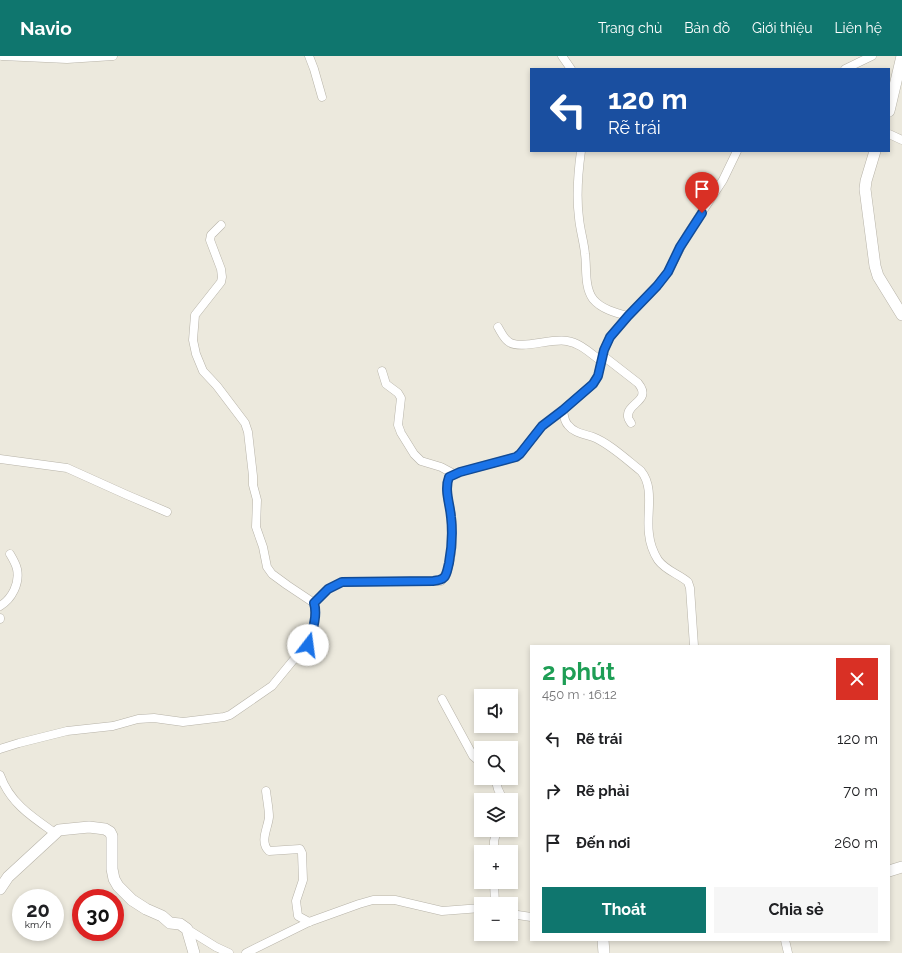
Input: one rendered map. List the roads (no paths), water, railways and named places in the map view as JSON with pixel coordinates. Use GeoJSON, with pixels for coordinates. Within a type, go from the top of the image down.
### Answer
{"type":"FeatureCollection","features":[{"type":"Feature","properties":{"kind":"street"},"geometry":{"type":"LineString","coordinates":[[2,56],[67,59],[113,56]]}},
{"type":"Feature","properties":{"kind":"street"},"geometry":{"type":"LineString","coordinates":[[309,56],[322,97]]}},
{"type":"Feature","properties":{"kind":"street"},"geometry":{"type":"LineString","coordinates":[[562,56],[570,68]]}},
{"type":"Feature","properties":{"kind":"street"},"geometry":{"type":"LineString","coordinates":[[847,68],[872,56]]}},
{"type":"Feature","properties":{"kind":"street"},"geometry":{"type":"LineString","coordinates":[[890,107],[902,56]]}},
{"type":"Feature","properties":{"kind":"street"},"geometry":{"type":"LineString","coordinates":[[890,134],[902,140]]}},
{"type":"Feature","properties":{"kind":"street"},"geometry":{"type":"LineString","coordinates":[[581,152],[577,203],[585,252],[589,290],[593,298],[599,304],[612,312],[628,316]]}},
{"type":"Feature","properties":{"kind":"street"},"geometry":{"type":"LineString","coordinates":[[314,603],[328,589],[342,582],[441,581],[447,573],[452,551],[451,514],[447,481],[449,477],[454,474],[516,457],[542,426],[593,384],[598,376],[602,358],[610,337],[668,272],[687,235],[723,180],[737,152]]}},
{"type":"Feature","properties":{"kind":"street"},"geometry":{"type":"LineString","coordinates":[[875,152],[865,189],[875,266],[878,276],[902,316]]}},
{"type":"Feature","properties":{"kind":"street"},"geometry":{"type":"LineString","coordinates":[[0,749],[67,731],[113,726],[138,719],[154,718],[183,722],[230,715],[272,686],[308,645],[314,623],[314,603],[272,574],[267,567],[263,547],[256,527],[256,500],[253,485],[248,432],[245,423],[217,386],[203,371],[196,354],[193,340],[195,315],[221,282],[221,269],[210,240],[211,235],[221,226]]}},
{"type":"Feature","properties":{"kind":"street"},"geometry":{"type":"LineString","coordinates":[[498,327],[509,342],[516,344],[525,345],[547,341],[569,341],[602,358],[638,383],[642,388],[643,393],[628,413],[631,423]]}},
{"type":"Feature","properties":{"kind":"street"},"geometry":{"type":"LineString","coordinates":[[382,372],[386,384],[398,393],[401,398],[398,425],[400,433],[414,454],[421,461],[441,467],[454,474]]}},
{"type":"Feature","properties":{"kind":"street"},"geometry":{"type":"LineString","coordinates":[[563,410],[564,417],[572,429],[599,439],[636,467],[645,476],[648,486],[648,533],[651,546],[664,567],[688,582],[694,645]]}},
{"type":"Feature","properties":{"kind":"street"},"geometry":{"type":"LineString","coordinates":[[0,458],[68,468],[167,512]]}},
{"type":"Feature","properties":{"kind":"street"},"geometry":{"type":"LineString","coordinates":[[0,606],[12,595],[17,579],[17,569],[10,554]]}},
{"type":"Feature","properties":{"kind":"street"},"geometry":{"type":"LineString","coordinates":[[442,699],[474,757]]}},
{"type":"Feature","properties":{"kind":"street"},"geometry":{"type":"LineString","coordinates":[[0,775],[11,796],[21,808],[55,833]]}},
{"type":"Feature","properties":{"kind":"street"},"geometry":{"type":"LineString","coordinates":[[266,791],[269,819],[264,841],[266,848],[269,851],[300,850],[302,853],[303,880],[296,901],[298,916],[309,922]]}},
{"type":"Feature","properties":{"kind":"street"},"geometry":{"type":"LineString","coordinates":[[0,889],[8,877],[55,833],[65,829],[89,827],[105,829],[110,832],[112,836],[112,869],[114,879],[118,886],[132,900],[146,910],[162,916],[170,923],[180,924],[216,947],[229,953]]}},
{"type":"Feature","properties":{"kind":"street"},"geometry":{"type":"LineString","coordinates":[[890,871],[902,867]]}},
{"type":"Feature","properties":{"kind":"street"},"geometry":{"type":"LineString","coordinates":[[246,953],[309,922],[372,900],[395,900],[442,911],[474,909]]}},
{"type":"Feature","properties":{"kind":"street"},"geometry":{"type":"LineString","coordinates":[[518,915],[530,917]]}},
{"type":"Feature","properties":{"kind":"street"},"geometry":{"type":"LineString","coordinates":[[187,929],[194,953]]}},
{"type":"Feature","properties":{"kind":"street"},"geometry":{"type":"LineString","coordinates":[[603,941],[604,953]]}},
{"type":"Feature","properties":{"kind":"street"},"geometry":{"type":"LineString","coordinates":[[785,941],[788,953]]}}]}
